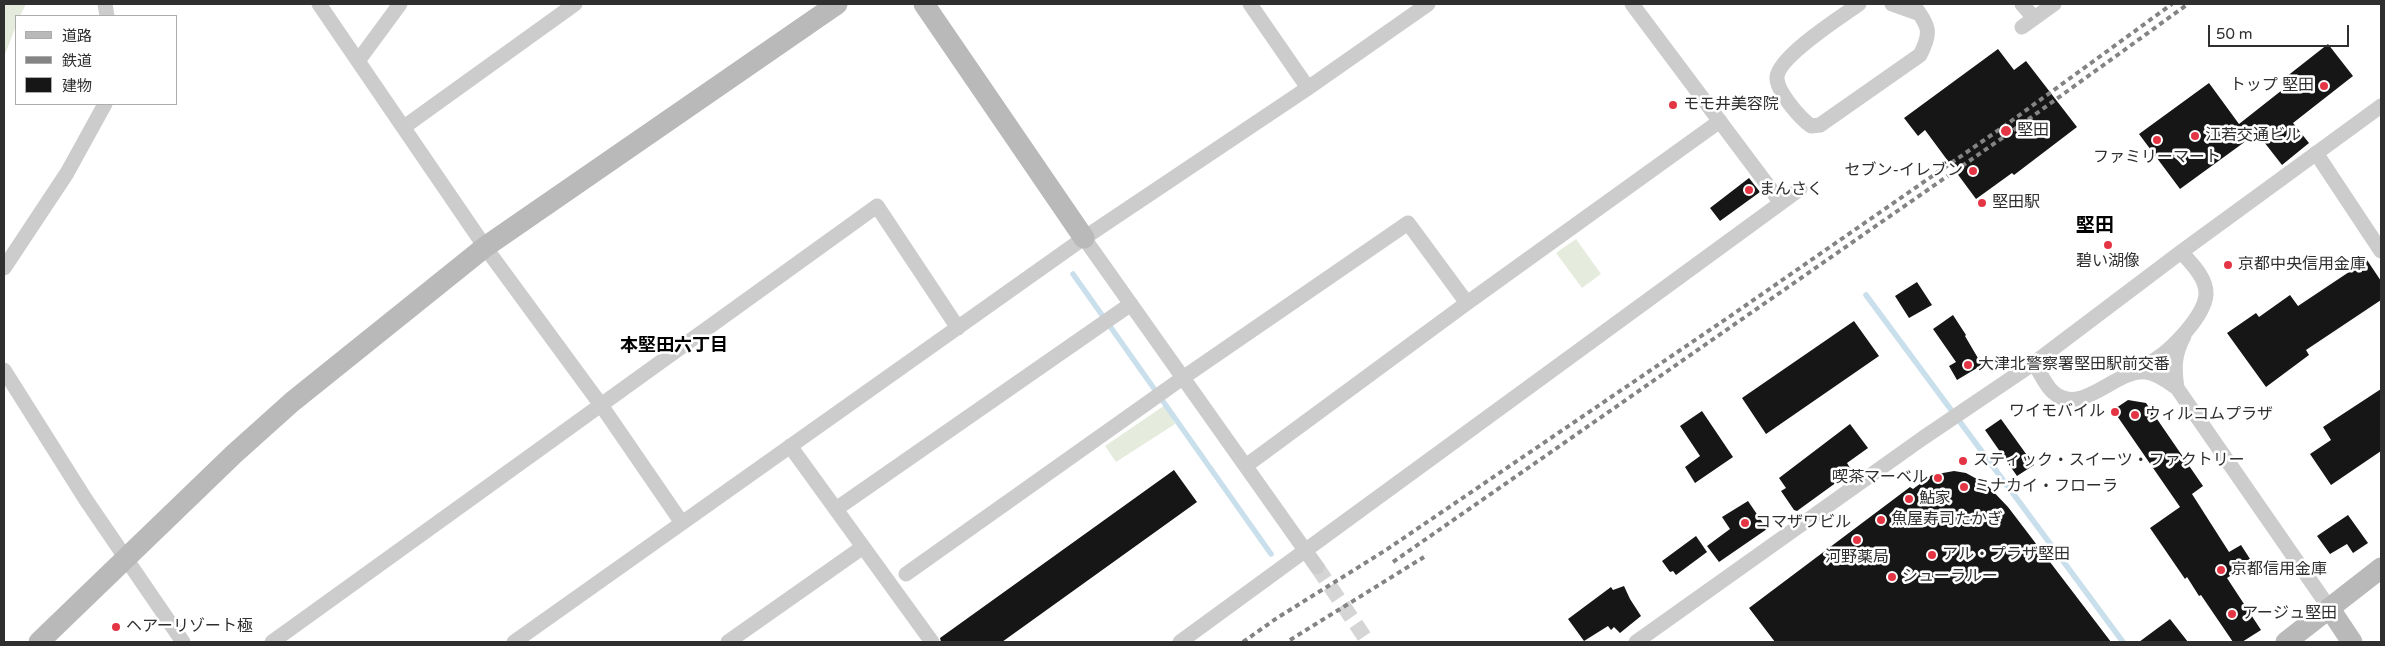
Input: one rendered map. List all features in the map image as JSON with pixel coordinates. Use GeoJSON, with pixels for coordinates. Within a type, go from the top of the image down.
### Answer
{"type":"FeatureCollection","features":[{"type":"Feature","properties":{"kind":"street"},"geometry":{"type":"LineString","coordinates":[[320,4],[486,246],[601,405],[682,523]]}},
{"type":"Feature","properties":{"kind":"street"},"geometry":{"type":"LineString","coordinates":[[358,61],[400,4]]}},
{"type":"Feature","properties":{"kind":"street"},"geometry":{"type":"LineString","coordinates":[[404,127],[575,4]]}},
{"type":"Feature","properties":{"kind":"street"},"geometry":{"type":"LineString","coordinates":[[39,642],[234,454],[292,402],[486,246],[837,4]]}},
{"type":"Feature","properties":{"kind":"street"},"geometry":{"type":"LineString","coordinates":[[924,4],[1084,238],[1317,567]]}},
{"type":"Feature","properties":{"kind":"street"},"geometry":{"type":"LineString","coordinates":[[1250,4],[1308,88]]}},
{"type":"Feature","properties":{"kind":"street"},"geometry":{"type":"LineString","coordinates":[[514,642],[1084,238],[1308,88],[1428,4]]}},
{"type":"Feature","properties":{"kind":"street"},"geometry":{"type":"LineString","coordinates":[[1632,4],[1781,203]]}},
{"type":"Feature","properties":{"kind":"street"},"geometry":{"type":"LineString","coordinates":[[1859,4],[1796,49],[1777,76],[1778,86],[1802,119],[1811,126],[1820,126],[1920,55],[1928,38],[1927,26],[1916,9],[1892,4]]}},
{"type":"Feature","properties":{"kind":"street"},"geometry":{"type":"LineString","coordinates":[[2022,4],[2028,22],[2054,4]]}},
{"type":"Feature","properties":{"kind":"street"},"geometry":{"type":"LineString","coordinates":[[4,268],[67,173],[104,105]]}},
{"type":"Feature","properties":{"kind":"street"},"geometry":{"type":"LineString","coordinates":[[1636,642],[1923,438],[2034,364],[2181,252],[2381,106]]}},
{"type":"Feature","properties":{"kind":"street"},"geometry":{"type":"LineString","coordinates":[[1246,465],[1467,302],[1720,121]]}},
{"type":"Feature","properties":{"kind":"street"},"geometry":{"type":"LineString","coordinates":[[2316,153],[2381,251]]}},
{"type":"Feature","properties":{"kind":"street"},"geometry":{"type":"LineString","coordinates":[[1180,642],[1800,189]]}},
{"type":"Feature","properties":{"kind":"street"},"geometry":{"type":"LineString","coordinates":[[272,642],[877,206],[958,328]]}},
{"type":"Feature","properties":{"kind":"street"},"geometry":{"type":"LineString","coordinates":[[906,574],[1184,377],[1408,223],[1467,302]]}},
{"type":"Feature","properties":{"kind":"street"},"geometry":{"type":"LineString","coordinates":[[2177,388],[2174,369],[2177,348],[2201,310],[2206,294],[2200,273],[2181,252]]}},
{"type":"Feature","properties":{"kind":"street"},"geometry":{"type":"LineString","coordinates":[[836,509],[1132,304]]}},
{"type":"Feature","properties":{"kind":"street"},"geometry":{"type":"LineString","coordinates":[[2034,364],[2054,393],[2070,400],[2090,396],[2156,359],[2187,331]]}},
{"type":"Feature","properties":{"kind":"street"},"geometry":{"type":"LineString","coordinates":[[4,370],[125,559],[183,642]]}},
{"type":"Feature","properties":{"kind":"street"},"geometry":{"type":"LineString","coordinates":[[2128,373],[2146,372],[2160,376],[2177,388],[2352,642]]}},
{"type":"Feature","properties":{"kind":"street"},"geometry":{"type":"LineString","coordinates":[[790,446],[932,642]]}},
{"type":"Feature","properties":{"kind":"street"},"geometry":{"type":"LineString","coordinates":[[728,642],[863,547]]}},
{"type":"Feature","properties":{"kind":"street"},"geometry":{"type":"LineString","coordinates":[[2286,642],[2381,568]]}},
{"type":"Feature","properties":{"kind":"green space"},"geometry":{"type":"Polygon","coordinates":[[[4,4],[26,4],[20,15],[15,15],[15,29],[4,57],[4,4]]]}},
{"type":"Feature","properties":{"kind":"green space"},"geometry":{"type":"Polygon","coordinates":[[[1576,239],[1601,274],[1582,288],[1556,253],[1576,239]]]}},
{"type":"Feature","properties":{"kind":"green space"},"geometry":{"type":"Polygon","coordinates":[[[1165,405],[1175,424],[1116,462],[1105,446],[1165,405]]]}},
{"type":"Feature","properties":{"kind":"building"},"geometry":{"type":"Polygon","coordinates":[[[2328,44],[2353,76],[2293,123],[2309,143],[2282,165],[2257,133],[2180,189],[2139,134],[2209,83],[2239,124],[2291,83],[2286,77],[2328,44]]]}},
{"type":"Feature","properties":{"kind":"building"},"geometry":{"type":"Polygon","coordinates":[[[1998,49],[2014,70],[2026,61],[2077,127],[2014,175],[2012,173],[1976,199],[1925,130],[1918,136],[1904,118],[1998,49]]]}},
{"type":"Feature","properties":{"kind":"building"},"geometry":{"type":"Polygon","coordinates":[[[1749,178],[1760,192],[1720,221],[1710,208],[1749,178]]]}},
{"type":"Feature","properties":{"kind":"building"},"geometry":{"type":"Polygon","coordinates":[[[2367,260],[2381,281],[2381,300],[2306,350],[2309,355],[2266,387],[2227,333],[2256,313],[2259,317],[2290,295],[2298,306],[2367,260]]]}},
{"type":"Feature","properties":{"kind":"building"},"geometry":{"type":"Polygon","coordinates":[[[1917,282],[1932,305],[1909,318],[1895,296],[1917,282]]]}},
{"type":"Feature","properties":{"kind":"building"},"geometry":{"type":"Polygon","coordinates":[[[1953,315],[1982,365],[1957,380],[1949,366],[1956,362],[1933,329],[1953,315]]]}},
{"type":"Feature","properties":{"kind":"building"},"geometry":{"type":"Polygon","coordinates":[[[1854,321],[1879,356],[1766,434],[1742,398],[1854,321]]]}},
{"type":"Feature","properties":{"kind":"building"},"geometry":{"type":"Polygon","coordinates":[[[2381,389],[2381,451],[2331,485],[2310,454],[2331,440],[2323,427],[2381,389]]]}},
{"type":"Feature","properties":{"kind":"building"},"geometry":{"type":"Polygon","coordinates":[[[2128,400],[2146,403],[2203,486],[2192,494],[2229,552],[2241,545],[2252,562],[2227,578],[2261,630],[2242,642],[2233,642],[2201,595],[2199,596],[2187,577],[2185,579],[2150,528],[2180,507],[2113,410],[2128,400]]]}},
{"type":"Feature","properties":{"kind":"building"},"geometry":{"type":"Polygon","coordinates":[[[1702,411],[1733,457],[1695,483],[1685,467],[1700,456],[1680,426],[1702,411]]]}},
{"type":"Feature","properties":{"kind":"building"},"geometry":{"type":"Polygon","coordinates":[[[2001,419],[2034,465],[2017,476],[1985,430],[2001,419]]]}},
{"type":"Feature","properties":{"kind":"building"},"geometry":{"type":"Polygon","coordinates":[[[1850,424],[1868,448],[1847,463],[1850,468],[1846,471],[1848,474],[1797,511],[1794,510],[1781,491],[1786,488],[1779,478],[1850,424]]]}},
{"type":"Feature","properties":{"kind":"building"},"geometry":{"type":"Polygon","coordinates":[[[1174,470],[1197,502],[1002,642],[941,642],[940,638],[1174,470]]]}},
{"type":"Feature","properties":{"kind":"building","name":"アル・プラザ堅田"},"geometry":{"type":"Polygon","coordinates":[[[1954,471],[1966,473],[1986,484],[2008,507],[2111,642],[1775,642],[1749,608],[1910,487],[1913,489],[1932,475],[1954,471]]]}},
{"type":"Feature","properties":{"kind":"building","name":"コマザワビル"},"geometry":{"type":"Polygon","coordinates":[[[1748,501],[1767,529],[1719,562],[1707,546],[1730,529],[1722,517],[1748,501]]]}},
{"type":"Feature","properties":{"kind":"building"},"geometry":{"type":"Polygon","coordinates":[[[2348,515],[2368,543],[2353,553],[2347,544],[2330,554],[2317,536],[2348,515]]]}},
{"type":"Feature","properties":{"kind":"building"},"geometry":{"type":"Polygon","coordinates":[[[1696,536],[1707,552],[1676,575],[1673,571],[1670,572],[1662,561],[1696,536]]]}},
{"type":"Feature","properties":{"kind":"building"},"geometry":{"type":"Polygon","coordinates":[[[1624,586],[1641,616],[1620,633],[1614,627],[1611,630],[1608,626],[1584,641],[1568,619],[1611,587],[1613,590],[1624,586]]]}},
{"type":"Feature","properties":{"kind":"building"},"geometry":{"type":"Polygon","coordinates":[[[2170,619],[2188,642],[2139,642],[2170,619]]]}},
{"type":"Feature","properties":{"kind":"waterway"},"geometry":{"type":"LineString","coordinates":[[1073,274],[1271,554]]}},
{"type":"Feature","properties":{"kind":"waterway"},"geometry":{"type":"LineString","coordinates":[[1866,295],[2123,642]]}},
{"type":"Feature","properties":{"kind":"tunnel"},"geometry":{"type":"LineString","coordinates":[[1317,567],[1368,642]]}},
{"type":"Feature","properties":{"kind":"railway"},"geometry":{"type":"LineString","coordinates":[[1243,642],[1277,618],[1386,550],[1729,317],[2003,127],[2172,4]]}},
{"type":"Feature","properties":{"kind":"railway"},"geometry":{"type":"LineString","coordinates":[[1393,562],[2008,134],[2188,4]]}},
{"type":"Feature","properties":{"kind":"railway"},"geometry":{"type":"LineString","coordinates":[[1290,640],[1424,557]]}},
{"type":"Feature","properties":{"kind":"place","name":"トップ 堅田"},"geometry":{"type":"Point","coordinates":[2324,86]}},
{"type":"Feature","properties":{"kind":"place","name":"モモ井美容院"},"geometry":{"type":"Point","coordinates":[1673,105]}},
{"type":"Feature","properties":{"kind":"place","name":"堅田"},"geometry":{"type":"Point","coordinates":[2006,131]}},
{"type":"Feature","properties":{"kind":"place","name":"江若交通ビル"},"geometry":{"type":"Point","coordinates":[2195,136]}},
{"type":"Feature","properties":{"kind":"place","name":"ファミリーマート"},"geometry":{"type":"Point","coordinates":[2157,140]}},
{"type":"Feature","properties":{"kind":"place","name":"セブン-イレブン"},"geometry":{"type":"Point","coordinates":[1973,171]}},
{"type":"Feature","properties":{"kind":"place","name":"まんさく"},"geometry":{"type":"Point","coordinates":[1749,190]}},
{"type":"Feature","properties":{"kind":"place","name":"堅田駅"},"geometry":{"type":"Point","coordinates":[1982,203]}},
{"type":"Feature","properties":{"kind":"place","name":"碧い湖像"},"geometry":{"type":"Point","coordinates":[2108,245]}},
{"type":"Feature","properties":{"kind":"place","name":"京都中央信用金庫"},"geometry":{"type":"Point","coordinates":[2228,265]}},
{"type":"Feature","properties":{"kind":"place","name":"大津北警察署堅田駅前交番"},"geometry":{"type":"Point","coordinates":[1968,365]}},
{"type":"Feature","properties":{"kind":"place","name":"ワイモバイル"},"geometry":{"type":"Point","coordinates":[2115,412]}},
{"type":"Feature","properties":{"kind":"place","name":"ウィルコムプラザ"},"geometry":{"type":"Point","coordinates":[2135,415]}},
{"type":"Feature","properties":{"kind":"place","name":"スティック・スイーツ・ファクトリー"},"geometry":{"type":"Point","coordinates":[1963,461]}},
{"type":"Feature","properties":{"kind":"place","name":"喫茶マーベル"},"geometry":{"type":"Point","coordinates":[1938,478]}},
{"type":"Feature","properties":{"kind":"place","name":"ミナカイ・フローラ"},"geometry":{"type":"Point","coordinates":[1964,487]}},
{"type":"Feature","properties":{"kind":"place","name":"鮎家"},"geometry":{"type":"Point","coordinates":[1909,499]}},
{"type":"Feature","properties":{"kind":"place","name":"魚屋寿司たかぎ"},"geometry":{"type":"Point","coordinates":[1881,520]}},
{"type":"Feature","properties":{"kind":"place","name":"コマザワビル"},"geometry":{"type":"Point","coordinates":[1745,523]}},
{"type":"Feature","properties":{"kind":"place","name":"河野薬局"},"geometry":{"type":"Point","coordinates":[1857,540]}},
{"type":"Feature","properties":{"kind":"place","name":"アル・プラザ堅田"},"geometry":{"type":"Point","coordinates":[1932,555]}},
{"type":"Feature","properties":{"kind":"place","name":"京都信用金庫"},"geometry":{"type":"Point","coordinates":[2221,570]}},
{"type":"Feature","properties":{"kind":"place","name":"シューラルー"},"geometry":{"type":"Point","coordinates":[1892,577]}},
{"type":"Feature","properties":{"kind":"place","name":"アージュ堅田"},"geometry":{"type":"Point","coordinates":[2232,614]}},
{"type":"Feature","properties":{"kind":"place","name":"ヘアーリゾート極"},"geometry":{"type":"Point","coordinates":[116,627]}},
{"type":"Feature","properties":{"kind":"district","name":"堅田"},"geometry":{"type":"Point","coordinates":[2095,226]}},
{"type":"Feature","properties":{"kind":"district","name":"本堅田六丁目"},"geometry":{"type":"Point","coordinates":[674,346]}}]}
